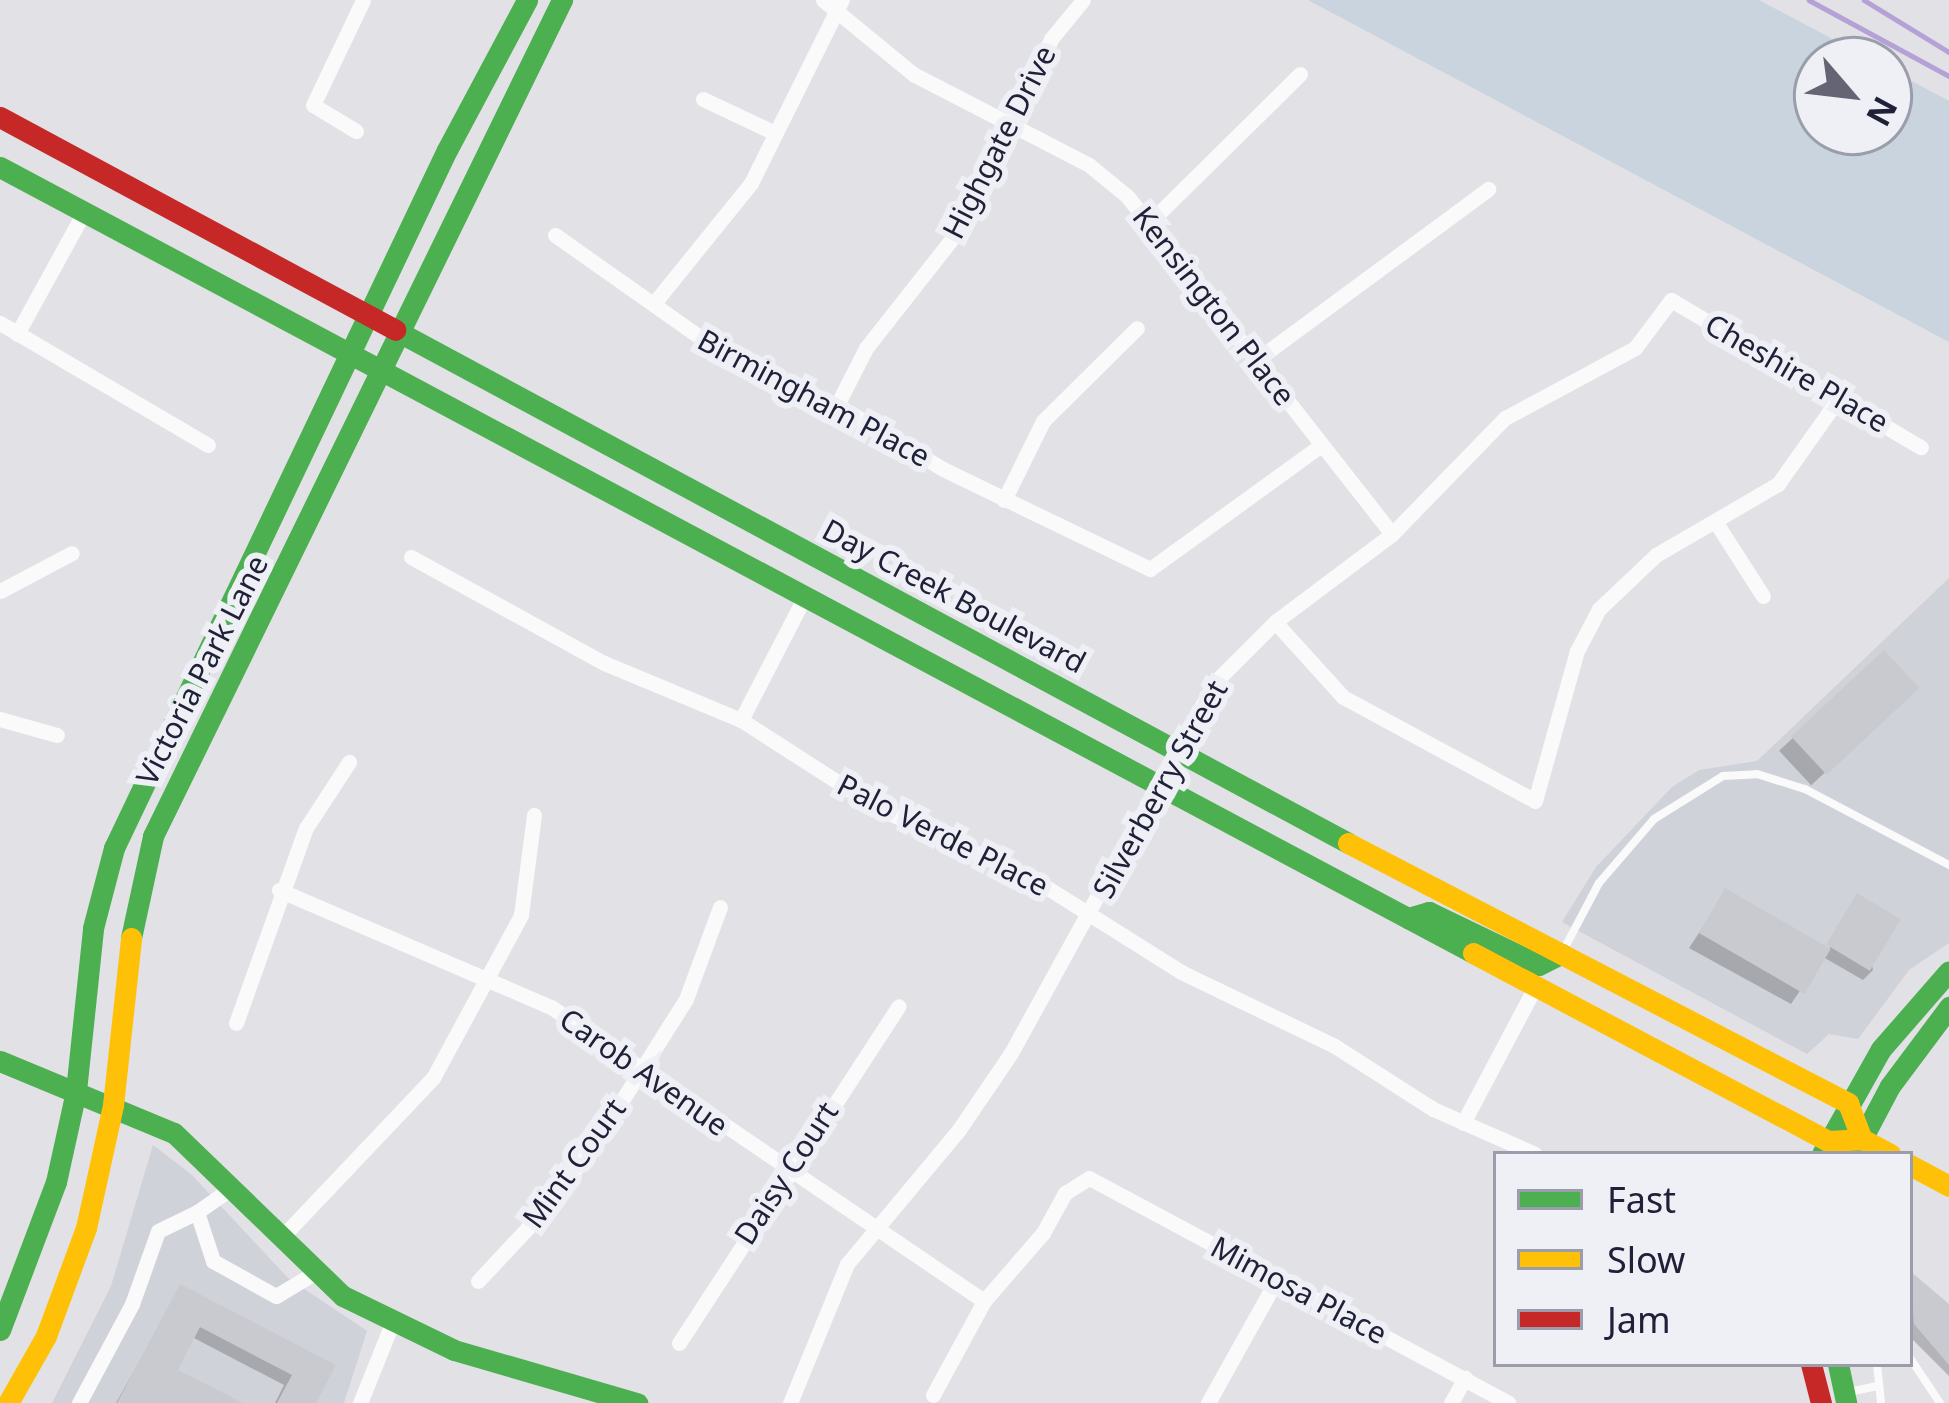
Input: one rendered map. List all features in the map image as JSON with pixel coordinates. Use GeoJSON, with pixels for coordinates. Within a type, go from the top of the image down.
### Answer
{"type":"FeatureCollection","features":[{"type":"Feature","properties":{"kind":"main road","name":"Victoria Park Lane"},"geometry":{"type":"LineString","coordinates":[[0,1330],[45,1228],[76,1091],[93,928],[114,848],[527,0]]}},
{"type":"Feature","properties":{"kind":"main road","name":"Victoria Park Lane"},"geometry":{"type":"LineString","coordinates":[[8,1403],[73,1271],[112,1105],[143,863],[395,328],[562,0]]}},
{"type":"Feature","properties":{"kind":"main road","name":"Day Creek Boulevard"},"geometry":{"type":"LineString","coordinates":[[0,117],[1178,752],[1848,1103]]}},
{"type":"Feature","properties":{"kind":"main road"},"geometry":{"type":"LineString","coordinates":[[0,167],[354,351],[1159,788],[1536,985],[1825,1147],[1858,1146]]}},
{"type":"Feature","properties":{"kind":"main road"},"geometry":{"type":"LineString","coordinates":[[1408,918],[1430,912],[1539,965],[1561,954]]}},
{"type":"Feature","properties":{"kind":"main road"},"geometry":{"type":"LineString","coordinates":[[1825,1147],[1906,1016],[1949,971]]}},
{"type":"Feature","properties":{"kind":"main road"},"geometry":{"type":"LineString","coordinates":[[1858,1146],[1905,1063],[1949,1006]]}},
{"type":"Feature","properties":{"kind":"main road"},"geometry":{"type":"LineString","coordinates":[[0,1061],[174,1133],[316,1272],[393,1321],[498,1365],[637,1403]]}},
{"type":"Feature","properties":{"kind":"main road"},"geometry":{"type":"LineString","coordinates":[[1848,1103],[1858,1146]]}},
{"type":"Feature","properties":{"kind":"main road"},"geometry":{"type":"LineString","coordinates":[[1913,1167],[1949,1186]]}},
{"type":"Feature","properties":{"kind":"main road"},"geometry":{"type":"LineString","coordinates":[[1812,1367],[1821,1403]]}},
{"type":"Feature","properties":{"kind":"main road"},"geometry":{"type":"LineString","coordinates":[[1839,1367],[1845,1398]]}},
{"type":"Feature","properties":{"kind":"street"},"geometry":{"type":"LineString","coordinates":[[356,130],[313,105],[363,0]]}},
{"type":"Feature","properties":{"kind":"street","name":"Highgate Drive"},"geometry":{"type":"LineString","coordinates":[[837,405],[866,348],[951,240],[1051,39],[1083,0]]}},
{"type":"Feature","properties":{"kind":"street"},"geometry":{"type":"LineString","coordinates":[[655,302],[751,183],[833,3]]}},
{"type":"Feature","properties":{"kind":"street","name":"Kensington Place"},"geometry":{"type":"LineString","coordinates":[[833,3],[913,74],[1089,165],[1152,220],[1392,533]]}},
{"type":"Feature","properties":{"kind":"street"},"geometry":{"type":"LineString","coordinates":[[1152,220],[1300,74]]}},
{"type":"Feature","properties":{"kind":"street"},"geometry":{"type":"LineString","coordinates":[[703,99],[775,133]]}},
{"type":"Feature","properties":{"kind":"street"},"geometry":{"type":"LineString","coordinates":[[1259,358],[1488,189]]}},
{"type":"Feature","properties":{"kind":"street"},"geometry":{"type":"LineString","coordinates":[[17,334],[84,212]]}},
{"type":"Feature","properties":{"kind":"street","name":"Birmingham Place"},"geometry":{"type":"LineString","coordinates":[[555,235],[730,359],[837,405],[1004,500],[1150,569],[1168,563],[1321,445]]}},
{"type":"Feature","properties":{"kind":"street","name":"Cheshire Place"},"geometry":{"type":"LineString","coordinates":[[1671,300],[1841,395],[1921,448]]}},
{"type":"Feature","properties":{"kind":"street","name":"Silverberry Street"},"geometry":{"type":"LineString","coordinates":[[790,1403],[824,1303],[873,1226],[958,1131],[1092,913],[1214,683],[1275,622],[1392,533],[1505,418],[1634,348],[1671,300]]}},
{"type":"Feature","properties":{"kind":"street"},"geometry":{"type":"LineString","coordinates":[[0,323],[208,445]]}},
{"type":"Feature","properties":{"kind":"street"},"geometry":{"type":"LineString","coordinates":[[1004,500],[1043,421],[1137,328]]}},
{"type":"Feature","properties":{"kind":"street"},"geometry":{"type":"LineString","coordinates":[[1275,622],[1343,698],[1535,801],[1577,652],[1599,609],[1656,555],[1778,484],[1841,395]]}},
{"type":"Feature","properties":{"kind":"street"},"geometry":{"type":"LineString","coordinates":[[1715,521],[1763,596]]}},
{"type":"Feature","properties":{"kind":"street"},"geometry":{"type":"LineString","coordinates":[[0,591],[72,553]]}},
{"type":"Feature","properties":{"kind":"street","name":"Palo Verde Place"},"geometry":{"type":"LineString","coordinates":[[411,557],[604,663],[741,720],[878,808],[1092,913],[1181,972],[1333,1046],[1463,1123],[1528,1151]]}},
{"type":"Feature","properties":{"kind":"street"},"geometry":{"type":"LineString","coordinates":[[741,720],[805,596]]}},
{"type":"Feature","properties":{"kind":"street"},"geometry":{"type":"LineString","coordinates":[[0,718],[57,735]]}},
{"type":"Feature","properties":{"kind":"street"},"geometry":{"type":"LineString","coordinates":[[236,1023],[279,890],[305,828],[349,762]]}},
{"type":"Feature","properties":{"kind":"street"},"geometry":{"type":"LineString","coordinates":[[280,1238],[433,1078],[521,915],[534,815]]}},
{"type":"Feature","properties":{"kind":"street","name":"Carob Avenue"},"geometry":{"type":"LineString","coordinates":[[279,890],[490,976],[640,1069],[984,1301]]}},
{"type":"Feature","properties":{"kind":"street","name":"Mint Court"},"geometry":{"type":"LineString","coordinates":[[478,1281],[552,1202],[686,999],[720,908]]}},
{"type":"Feature","properties":{"kind":"street"},"geometry":{"type":"LineString","coordinates":[[1463,1123],[1536,985]]}},
{"type":"Feature","properties":{"kind":"street","name":"Daisy Court"},"geometry":{"type":"LineString","coordinates":[[679,1343],[785,1169],[899,1006]]}},
{"type":"Feature","properties":{"kind":"street","name":"Mimosa Place"},"geometry":{"type":"LineString","coordinates":[[984,1301],[1043,1233],[1065,1193],[1089,1178],[1123,1189],[1276,1281],[1509,1403]]}},
{"type":"Feature","properties":{"kind":"street"},"geometry":{"type":"LineString","coordinates":[[80,1403],[132,1304],[158,1231],[233,1187]]}},
{"type":"Feature","properties":{"kind":"street"},"geometry":{"type":"LineString","coordinates":[[197,1212],[213,1262],[257,1291],[291,1293],[316,1272]]}},
{"type":"Feature","properties":{"kind":"street"},"geometry":{"type":"LineString","coordinates":[[1208,1403],[1276,1281]]}},
{"type":"Feature","properties":{"kind":"street"},"geometry":{"type":"LineString","coordinates":[[933,1395],[984,1301]]}},
{"type":"Feature","properties":{"kind":"street"},"geometry":{"type":"LineString","coordinates":[[360,1403],[393,1321]]}},
{"type":"Feature","properties":{"kind":"street"},"geometry":{"type":"LineString","coordinates":[[1451,1403],[1465,1378]]}},
{"type":"Feature","properties":{"kind":"lane"},"geometry":{"type":"LineString","coordinates":[[1561,954],[1599,883],[1654,819],[1723,776],[1757,774],[1804,789],[1949,865]]}},
{"type":"Feature","properties":{"kind":"lane"},"geometry":{"type":"LineString","coordinates":[[1913,1362],[1940,1403]]}},
{"type":"Feature","properties":{"kind":"lane"},"geometry":{"type":"LineString","coordinates":[[1877,1367],[1881,1403]]}},
{"type":"Feature","properties":{"kind":"lane"},"geometry":{"type":"LineString","coordinates":[[1845,1398],[1877,1387]]}},
{"type":"Feature","properties":{"kind":"shaded area"},"geometry":{"type":"Polygon","coordinates":[[[1308,0],[1759,0],[1827,36],[1793,36],[1793,156],[1913,156],[1913,82],[1949,101],[1949,342],[1308,0]]]}},
{"type":"Feature","properties":{"kind":"shaded area"},"geometry":{"type":"Polygon","coordinates":[[[1949,578],[1949,943],[1909,970],[1858,1039],[1829,1034],[1807,1054],[1562,922],[1596,867],[1672,787],[1699,770],[1757,761],[1949,578]]]}},
{"type":"Feature","properties":{"kind":"shaded area"},"geometry":{"type":"Polygon","coordinates":[[[153,1145],[192,1175],[288,1278],[367,1331],[344,1403],[52,1403],[111,1286],[153,1145]]]}},
{"type":"Feature","properties":{"kind":"building"},"geometry":{"type":"Polygon","coordinates":[[[1884,650],[1919,688],[1827,775],[1791,737],[1884,650]]]}},
{"type":"Feature","properties":{"kind":"building"},"geometry":{"type":"Polygon","coordinates":[[[1725,888],[1831,949],[1805,994],[1699,933],[1725,888]]]}},
{"type":"Feature","properties":{"kind":"building"},"geometry":{"type":"Polygon","coordinates":[[[1857,893],[1901,919],[1870,971],[1826,944],[1857,893]]]}},
{"type":"Feature","properties":{"kind":"building"},"geometry":{"type":"Polygon","coordinates":[[[1913,1274],[1949,1304],[1949,1365],[1914,1324],[1913,1274]]]}},
{"type":"Feature","properties":{"kind":"building"},"geometry":{"type":"Polygon","coordinates":[[[180,1284],[336,1365],[316,1403],[277,1403],[292,1375],[200,1327],[178,1370],[243,1403],[117,1403],[180,1284]]]}},
{"type":"Feature","properties":{"kind":"waterway"},"geometry":{"type":"LineString","coordinates":[[1809,0],[1949,76]]}},
{"type":"Feature","properties":{"kind":"waterway"},"geometry":{"type":"LineString","coordinates":[[1864,0],[1949,52]]}},
{"type":"Feature","properties":{"kind":"traffic: fast"},"geometry":{"type":"LineString","coordinates":[[0,1330],[56,1182],[76,1091],[93,928],[114,848],[447,150],[527,0]]}},
{"type":"Feature","properties":{"kind":"traffic: fast"},"geometry":{"type":"LineString","coordinates":[[131,938],[153,836],[562,0]]}},
{"type":"Feature","properties":{"kind":"traffic: fast"},"geometry":{"type":"LineString","coordinates":[[0,167],[1473,953]]}},
{"type":"Feature","properties":{"kind":"traffic: fast"},"geometry":{"type":"LineString","coordinates":[[395,330],[1348,843]]}},
{"type":"Feature","properties":{"kind":"traffic: fast"},"geometry":{"type":"LineString","coordinates":[[1408,918],[1429,912],[1539,965],[1561,954]]}},
{"type":"Feature","properties":{"kind":"traffic: fast"},"geometry":{"type":"LineString","coordinates":[[1824,1151],[1881,1049],[1949,971]]}},
{"type":"Feature","properties":{"kind":"traffic: fast"},"geometry":{"type":"LineString","coordinates":[[1856,1151],[1890,1086],[1949,1007]]}},
{"type":"Feature","properties":{"kind":"traffic: fast"},"geometry":{"type":"LineString","coordinates":[[0,1061],[174,1133],[343,1296],[454,1350],[637,1403]]}},
{"type":"Feature","properties":{"kind":"traffic: fast"},"geometry":{"type":"LineString","coordinates":[[1839,1367],[1846,1403]]}},
{"type":"Feature","properties":{"kind":"traffic: slow"},"geometry":{"type":"LineString","coordinates":[[1348,843],[1848,1103],[1862,1139]]}},
{"type":"Feature","properties":{"kind":"traffic: slow"},"geometry":{"type":"LineString","coordinates":[[8,1403],[46,1336],[86,1228],[113,1105],[131,938]]}},
{"type":"Feature","properties":{"kind":"traffic: slow"},"geometry":{"type":"LineString","coordinates":[[1473,953],[1828,1141],[1862,1139],[1884,1151]]}},
{"type":"Feature","properties":{"kind":"traffic: slow"},"geometry":{"type":"LineString","coordinates":[[1913,1167],[1949,1186]]}},
{"type":"Feature","properties":{"kind":"traffic: jam"},"geometry":{"type":"LineString","coordinates":[[0,117],[395,330]]}},
{"type":"Feature","properties":{"kind":"traffic: jam"},"geometry":{"type":"LineString","coordinates":[[1812,1367],[1821,1403]]}}]}
